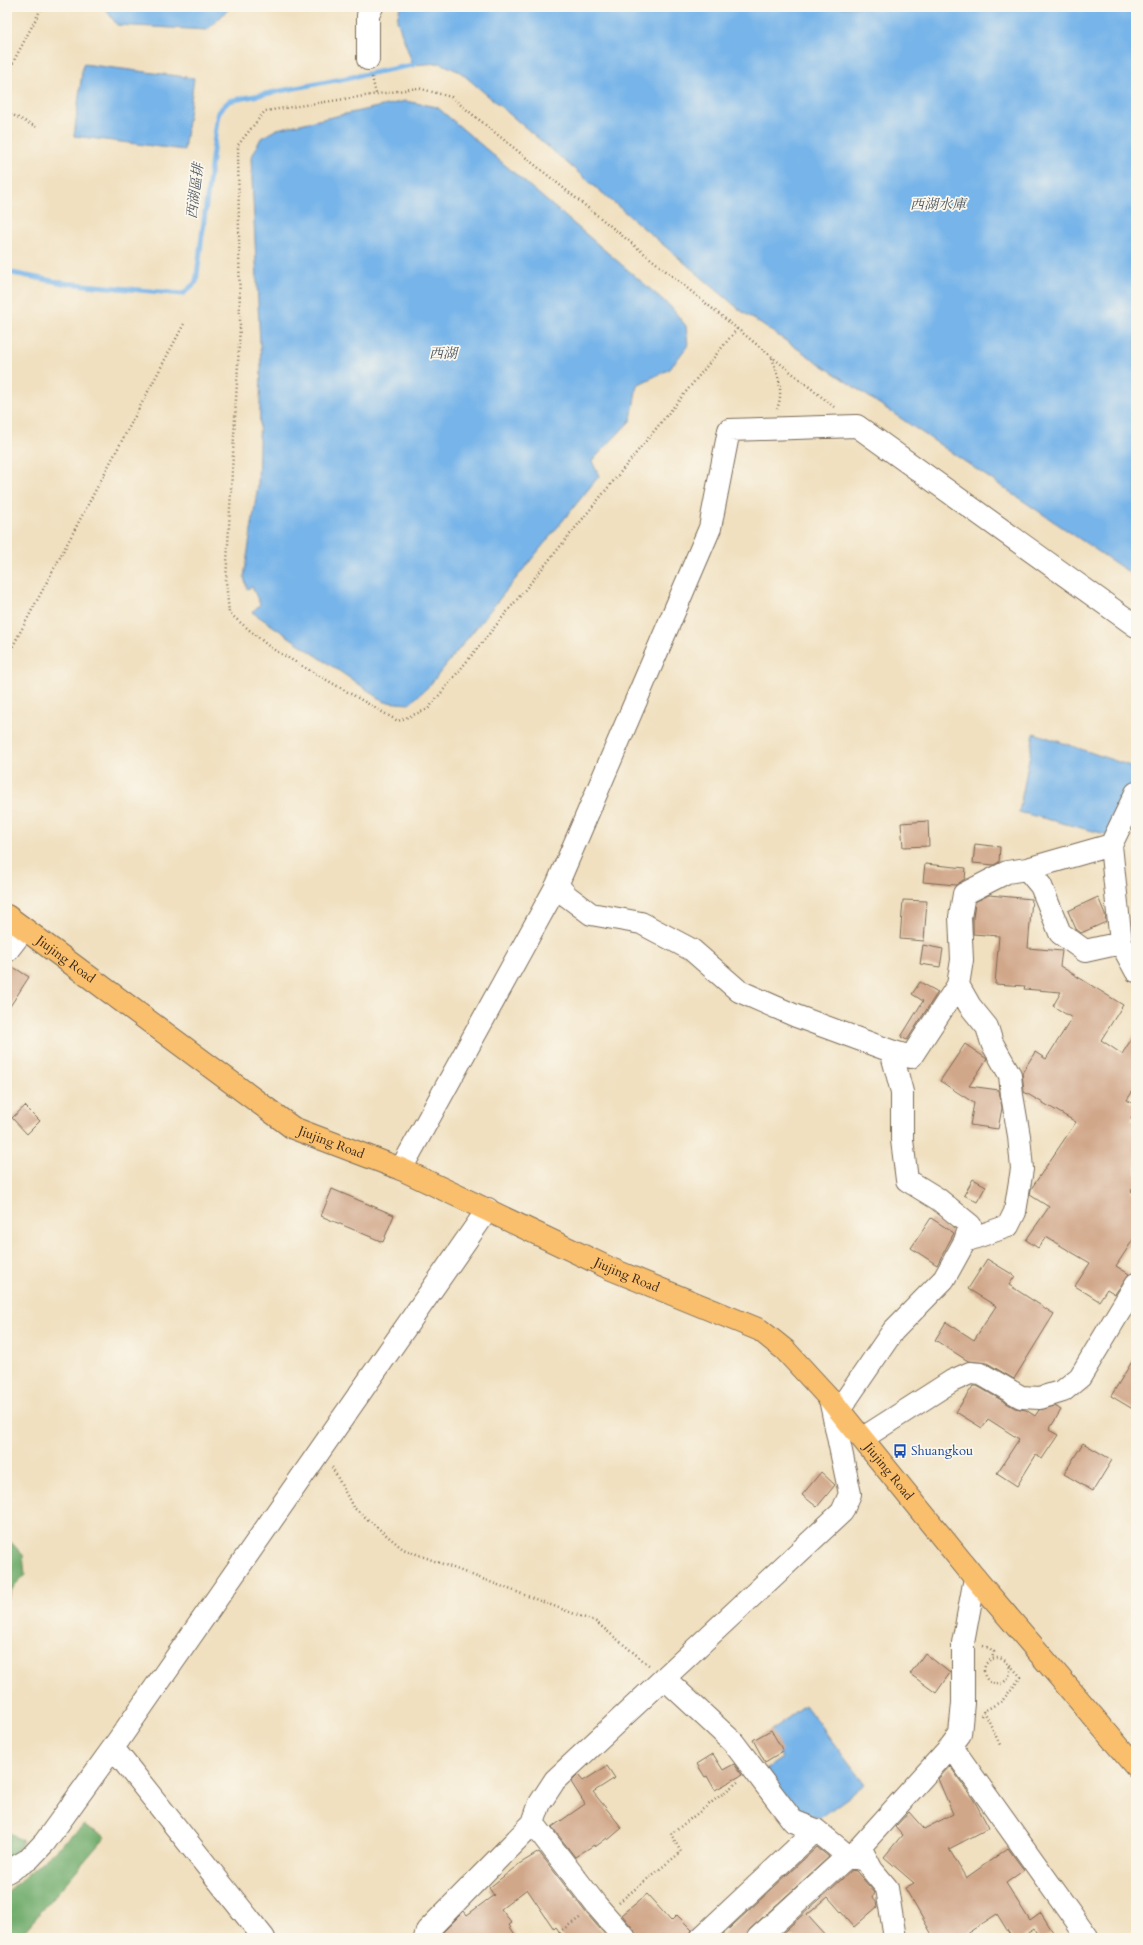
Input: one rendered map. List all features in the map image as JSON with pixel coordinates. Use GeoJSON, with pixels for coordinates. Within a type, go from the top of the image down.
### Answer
{"type":"FeatureCollection","features":[{"type":"Feature","properties":{"kind":"main road","name":"Jiujing Road"},"geometry":{"type":"LineString","coordinates":[[15,922],[293,1128],[401,1169],[488,1209],[611,1269],[760,1330],[785,1350],[834,1404],[975,1578],[1136,1767]]}},
{"type":"Feature","properties":{"kind":"street"},"geometry":{"type":"LineString","coordinates":[[370,69],[368,15],[372,7]]}},
{"type":"Feature","properties":{"kind":"street"},"geometry":{"type":"LineString","coordinates":[[401,1169],[557,885],[710,528],[729,430],[857,426],[1136,626]]}},
{"type":"Feature","properties":{"kind":"street"},"geometry":{"type":"LineString","coordinates":[[1136,793],[1111,845],[1121,943],[1136,971]]}},
{"type":"Feature","properties":{"kind":"street"},"geometry":{"type":"LineString","coordinates":[[557,885],[567,896],[591,914],[641,923],[692,950],[739,991],[796,1016],[911,1057],[958,985],[962,960],[960,917],[964,894],[1007,872],[1027,869],[1111,845]]}},
{"type":"Feature","properties":{"kind":"street"},"geometry":{"type":"LineString","coordinates":[[1027,869],[1042,886],[1060,933],[1085,951],[1121,943]]}},
{"type":"Feature","properties":{"kind":"street"},"geometry":{"type":"LineString","coordinates":[[7,951],[15,922]]}},
{"type":"Feature","properties":{"kind":"street"},"geometry":{"type":"LineString","coordinates":[[958,985],[970,1006],[986,1026],[992,1043],[1010,1075],[1012,1095],[1020,1136],[1022,1169],[1015,1212],[1008,1226],[965,1241]]}},
{"type":"Feature","properties":{"kind":"street"},"geometry":{"type":"LineString","coordinates":[[429,1936],[533,1822],[540,1803],[555,1780],[842,1512],[850,1494],[834,1404],[893,1331],[944,1279],[965,1241],[970,1225],[938,1200],[906,1180],[902,1140],[902,1092],[892,1051]]}},
{"type":"Feature","properties":{"kind":"street"},"geometry":{"type":"LineString","coordinates":[[7,1872],[29,1859],[45,1842],[113,1748],[488,1209]]}},
{"type":"Feature","properties":{"kind":"street"},"geometry":{"type":"LineString","coordinates":[[863,1438],[952,1381],[970,1373],[981,1374],[1021,1397],[1040,1398],[1063,1391],[1080,1377],[1136,1284]]}},
{"type":"Feature","properties":{"kind":"street"},"geometry":{"type":"LineString","coordinates":[[758,1938],[857,1858],[860,1847],[951,1746],[960,1734],[963,1703],[963,1643],[975,1578]]}},
{"type":"Feature","properties":{"kind":"street"},"geometry":{"type":"LineString","coordinates":[[664,1678],[733,1742],[793,1821],[816,1830],[857,1858],[887,1888],[895,1938]]}},
{"type":"Feature","properties":{"kind":"street"},"geometry":{"type":"LineString","coordinates":[[951,1746],[1088,1938]]}},
{"type":"Feature","properties":{"kind":"street"},"geometry":{"type":"LineString","coordinates":[[113,1748],[264,1938]]}},
{"type":"Feature","properties":{"kind":"street"},"geometry":{"type":"LineString","coordinates":[[533,1822],[597,1906],[625,1938]]}},
{"type":"Feature","properties":{"kind":"street"},"geometry":{"type":"LineString","coordinates":[[701,1938],[816,1830]]}},
{"type":"Feature","properties":{"kind":"path"},"geometry":{"type":"LineString","coordinates":[[7,74],[42,7]]}},
{"type":"Feature","properties":{"kind":"path"},"geometry":{"type":"LineString","coordinates":[[370,69],[376,94]]}},
{"type":"Feature","properties":{"kind":"path"},"geometry":{"type":"LineString","coordinates":[[737,329],[428,709],[398,721],[271,648],[229,613],[226,581],[240,327],[238,144],[265,111],[418,88],[452,97],[857,426]]}},
{"type":"Feature","properties":{"kind":"path"},"geometry":{"type":"LineString","coordinates":[[7,112],[36,127]]}},
{"type":"Feature","properties":{"kind":"path"},"geometry":{"type":"LineString","coordinates":[[7,657],[185,322]]}},
{"type":"Feature","properties":{"kind":"path"},"geometry":{"type":"LineString","coordinates":[[772,357],[778,375],[781,400],[774,417],[773,429]]}},
{"type":"Feature","properties":{"kind":"path"},"geometry":{"type":"LineString","coordinates":[[322,1448],[353,1507],[403,1550],[596,1622],[664,1678]]}},
{"type":"Feature","properties":{"kind":"path"},"geometry":{"type":"LineString","coordinates":[[981,1718],[984,1711],[1002,1701],[1021,1677],[1009,1664],[1002,1658],[989,1660],[984,1668],[985,1677],[991,1683],[1001,1684],[1009,1677],[1009,1664]]}},
{"type":"Feature","properties":{"kind":"path"},"geometry":{"type":"LineString","coordinates":[[984,1711],[1001,1746]]}},
{"type":"Feature","properties":{"kind":"path"},"geometry":{"type":"LineString","coordinates":[[558,1938],[556,1934],[597,1906],[611,1908],[681,1852],[671,1834],[753,1769]]}},
{"type":"Feature","properties":{"kind":"green space"},"geometry":{"type":"Polygon","coordinates":[[[7,1538],[23,1555],[25,1575],[14,1586],[7,1599],[7,1538]]]}},
{"type":"Feature","properties":{"kind":"green space"},"geometry":{"type":"Polygon","coordinates":[[[84,1825],[105,1837],[22,1934],[23,1938],[7,1938],[7,1892],[84,1825]]]}},
{"type":"Feature","properties":{"kind":"green space"},"geometry":{"type":"Polygon","coordinates":[[[7,1831],[23,1841],[15,1854],[7,1858],[7,1831]]]}},
{"type":"Feature","properties":{"kind":"water"},"geometry":{"type":"Polygon","coordinates":[[[104,7],[231,7],[207,30],[117,25],[104,7]]]}},
{"type":"Feature","properties":{"kind":"water","name":"西湖水庫"},"geometry":{"type":"Polygon","coordinates":[[[400,7],[1136,7],[1136,577],[740,310],[460,72],[440,63],[413,65],[397,20],[400,7]]]}},
{"type":"Feature","properties":{"kind":"water"},"geometry":{"type":"Polygon","coordinates":[[[83,64],[194,78],[184,150],[74,136],[83,64]]]}},
{"type":"Feature","properties":{"kind":"water","name":"西湖"},"geometry":{"type":"Polygon","coordinates":[[[405,101],[437,107],[670,306],[686,326],[688,345],[670,369],[637,385],[631,420],[592,461],[599,476],[429,686],[409,704],[385,702],[252,612],[260,604],[252,587],[247,589],[244,577],[258,485],[261,365],[251,158],[261,138],[277,129],[405,101]]]}},
{"type":"Feature","properties":{"kind":"water"},"geometry":{"type":"Polygon","coordinates":[[[1034,733],[1136,768],[1136,776],[1109,835],[1019,812],[1034,733]]]}},
{"type":"Feature","properties":{"kind":"water"},"geometry":{"type":"Polygon","coordinates":[[[805,1705],[865,1785],[820,1818],[793,1812],[766,1769],[782,1758],[768,1733],[805,1705]]]}},
{"type":"Feature","properties":{"kind":"building"},"geometry":{"type":"Polygon","coordinates":[[[928,821],[929,846],[903,847],[901,823],[928,821]]]}},
{"type":"Feature","properties":{"kind":"building"},"geometry":{"type":"Polygon","coordinates":[[[975,844],[1000,847],[999,862],[994,865],[973,863],[975,844]]]}},
{"type":"Feature","properties":{"kind":"building"},"geometry":{"type":"Polygon","coordinates":[[[925,864],[966,868],[965,879],[956,885],[923,882],[925,864]]]}},
{"type":"Feature","properties":{"kind":"building"},"geometry":{"type":"Polygon","coordinates":[[[989,895],[1032,899],[1028,948],[1062,951],[1060,966],[1123,1005],[1101,1040],[1122,1054],[1136,1032],[1136,1086],[1127,1100],[1136,1106],[1136,1111],[1131,1119],[1136,1122],[1136,1183],[1131,1191],[1136,1194],[1136,1235],[1116,1266],[1129,1274],[1115,1294],[1107,1289],[1099,1301],[1075,1286],[1090,1263],[1046,1237],[1038,1248],[1026,1240],[1049,1207],[1030,1195],[1031,1189],[1076,1122],[1024,1092],[1022,1073],[1035,1052],[1046,1059],[1072,1018],[1053,1006],[1061,992],[1024,989],[1025,986],[995,984],[999,936],[973,934],[975,902],[989,895]]]}},
{"type":"Feature","properties":{"kind":"building"},"geometry":{"type":"Polygon","coordinates":[[[1098,897],[1105,914],[1106,922],[1081,933],[1076,929],[1068,911],[1098,897]]]}},
{"type":"Feature","properties":{"kind":"building"},"geometry":{"type":"Polygon","coordinates":[[[903,900],[927,901],[924,941],[900,939],[903,900]]]}},
{"type":"Feature","properties":{"kind":"building"},"geometry":{"type":"Polygon","coordinates":[[[923,945],[943,949],[940,967],[920,964],[923,945]]]}},
{"type":"Feature","properties":{"kind":"building"},"geometry":{"type":"Polygon","coordinates":[[[7,963],[29,977],[7,1011],[7,963]]]}},
{"type":"Feature","properties":{"kind":"building"},"geometry":{"type":"Polygon","coordinates":[[[920,982],[938,992],[907,1040],[901,1037],[923,1001],[912,994],[920,982]]]}},
{"type":"Feature","properties":{"kind":"building"},"geometry":{"type":"Polygon","coordinates":[[[965,1044],[987,1059],[969,1086],[999,1090],[1002,1108],[998,1129],[970,1125],[974,1103],[940,1081],[965,1044]]]}},
{"type":"Feature","properties":{"kind":"building"},"geometry":{"type":"Polygon","coordinates":[[[25,1106],[40,1121],[27,1134],[12,1118],[25,1106]]]}},
{"type":"Feature","properties":{"kind":"building"},"geometry":{"type":"Polygon","coordinates":[[[973,1179],[986,1186],[977,1202],[964,1195],[973,1179]]]}},
{"type":"Feature","properties":{"kind":"building"},"geometry":{"type":"Polygon","coordinates":[[[332,1189],[394,1215],[383,1242],[321,1216],[332,1189]]]}},
{"type":"Feature","properties":{"kind":"building"},"geometry":{"type":"Polygon","coordinates":[[[931,1218],[954,1233],[937,1265],[911,1248],[931,1218]]]}},
{"type":"Feature","properties":{"kind":"building"},"geometry":{"type":"Polygon","coordinates":[[[987,1259],[1015,1276],[1009,1285],[1054,1314],[1014,1379],[987,1363],[968,1361],[935,1340],[946,1322],[974,1340],[996,1306],[968,1289],[987,1259]]]}},
{"type":"Feature","properties":{"kind":"building"},"geometry":{"type":"Polygon","coordinates":[[[1136,1355],[1136,1411],[1111,1396],[1136,1355]]]}},
{"type":"Feature","properties":{"kind":"building"},"geometry":{"type":"Polygon","coordinates":[[[973,1386],[977,1386],[1015,1408],[1026,1410],[1035,1416],[1039,1410],[1055,1406],[1061,1410],[1049,1430],[1058,1435],[1042,1459],[1036,1455],[1017,1486],[997,1473],[1019,1439],[988,1419],[982,1428],[956,1412],[973,1386]]]}},
{"type":"Feature","properties":{"kind":"building"},"geometry":{"type":"Polygon","coordinates":[[[1083,1443],[1112,1460],[1093,1491],[1064,1474],[1083,1443]]]}},
{"type":"Feature","properties":{"kind":"building"},"geometry":{"type":"Polygon","coordinates":[[[821,1472],[835,1485],[817,1507],[802,1495],[821,1472]]]}},
{"type":"Feature","properties":{"kind":"building"},"geometry":{"type":"Polygon","coordinates":[[[925,1653],[950,1673],[936,1693],[910,1674],[925,1653]]]}},
{"type":"Feature","properties":{"kind":"building"},"geometry":{"type":"Polygon","coordinates":[[[771,1730],[783,1751],[765,1762],[753,1740],[771,1730]]]}},
{"type":"Feature","properties":{"kind":"building"},"geometry":{"type":"Polygon","coordinates":[[[713,1754],[723,1770],[734,1764],[742,1775],[715,1790],[707,1776],[705,1777],[697,1764],[713,1754]]]}},
{"type":"Feature","properties":{"kind":"building"},"geometry":{"type":"Polygon","coordinates":[[[607,1766],[615,1778],[593,1792],[622,1828],[608,1840],[607,1838],[595,1847],[594,1845],[575,1857],[552,1827],[585,1804],[571,1782],[578,1775],[583,1781],[607,1766]]]}},
{"type":"Feature","properties":{"kind":"building"},"geometry":{"type":"Polygon","coordinates":[[[950,1766],[975,1802],[989,1828],[949,1849],[966,1878],[1008,1848],[1024,1870],[1006,1883],[1030,1921],[1041,1913],[1053,1932],[1043,1938],[1040,1938],[1034,1929],[1021,1938],[1012,1938],[997,1914],[960,1938],[934,1938],[905,1888],[914,1883],[884,1857],[902,1835],[895,1827],[909,1812],[924,1829],[953,1814],[938,1779],[950,1766]]]}},
{"type":"Feature","properties":{"kind":"building"},"geometry":{"type":"Polygon","coordinates":[[[817,1847],[829,1857],[750,1929],[746,1938],[719,1938],[817,1847]]]}},
{"type":"Feature","properties":{"kind":"building"},"geometry":{"type":"Polygon","coordinates":[[[539,1852],[587,1914],[608,1938],[564,1938],[556,1927],[554,1929],[527,1889],[501,1909],[512,1923],[509,1925],[517,1938],[446,1938],[442,1933],[464,1911],[467,1915],[494,1895],[489,1888],[519,1864],[539,1852]]]}},
{"type":"Feature","properties":{"kind":"building"},"geometry":{"type":"Polygon","coordinates":[[[852,1870],[856,1871],[875,1893],[873,1897],[876,1901],[877,1907],[854,1927],[828,1897],[807,1915],[828,1938],[777,1938],[852,1870]]]}},
{"type":"Feature","properties":{"kind":"building"},"geometry":{"type":"Polygon","coordinates":[[[647,1894],[671,1921],[677,1915],[692,1930],[689,1938],[637,1938],[634,1930],[622,1915],[647,1894]]]}},
{"type":"Feature","properties":{"kind":"waterway","name":"西湖區排"},"geometry":{"type":"LineString","coordinates":[[7,272],[63,283],[183,294],[196,282],[218,112],[229,101],[413,65]]}},
{"type":"Feature","properties":{"kind":"place","name":"Shuangkou"},"geometry":{"type":"Point","coordinates":[900,1451]}}]}
